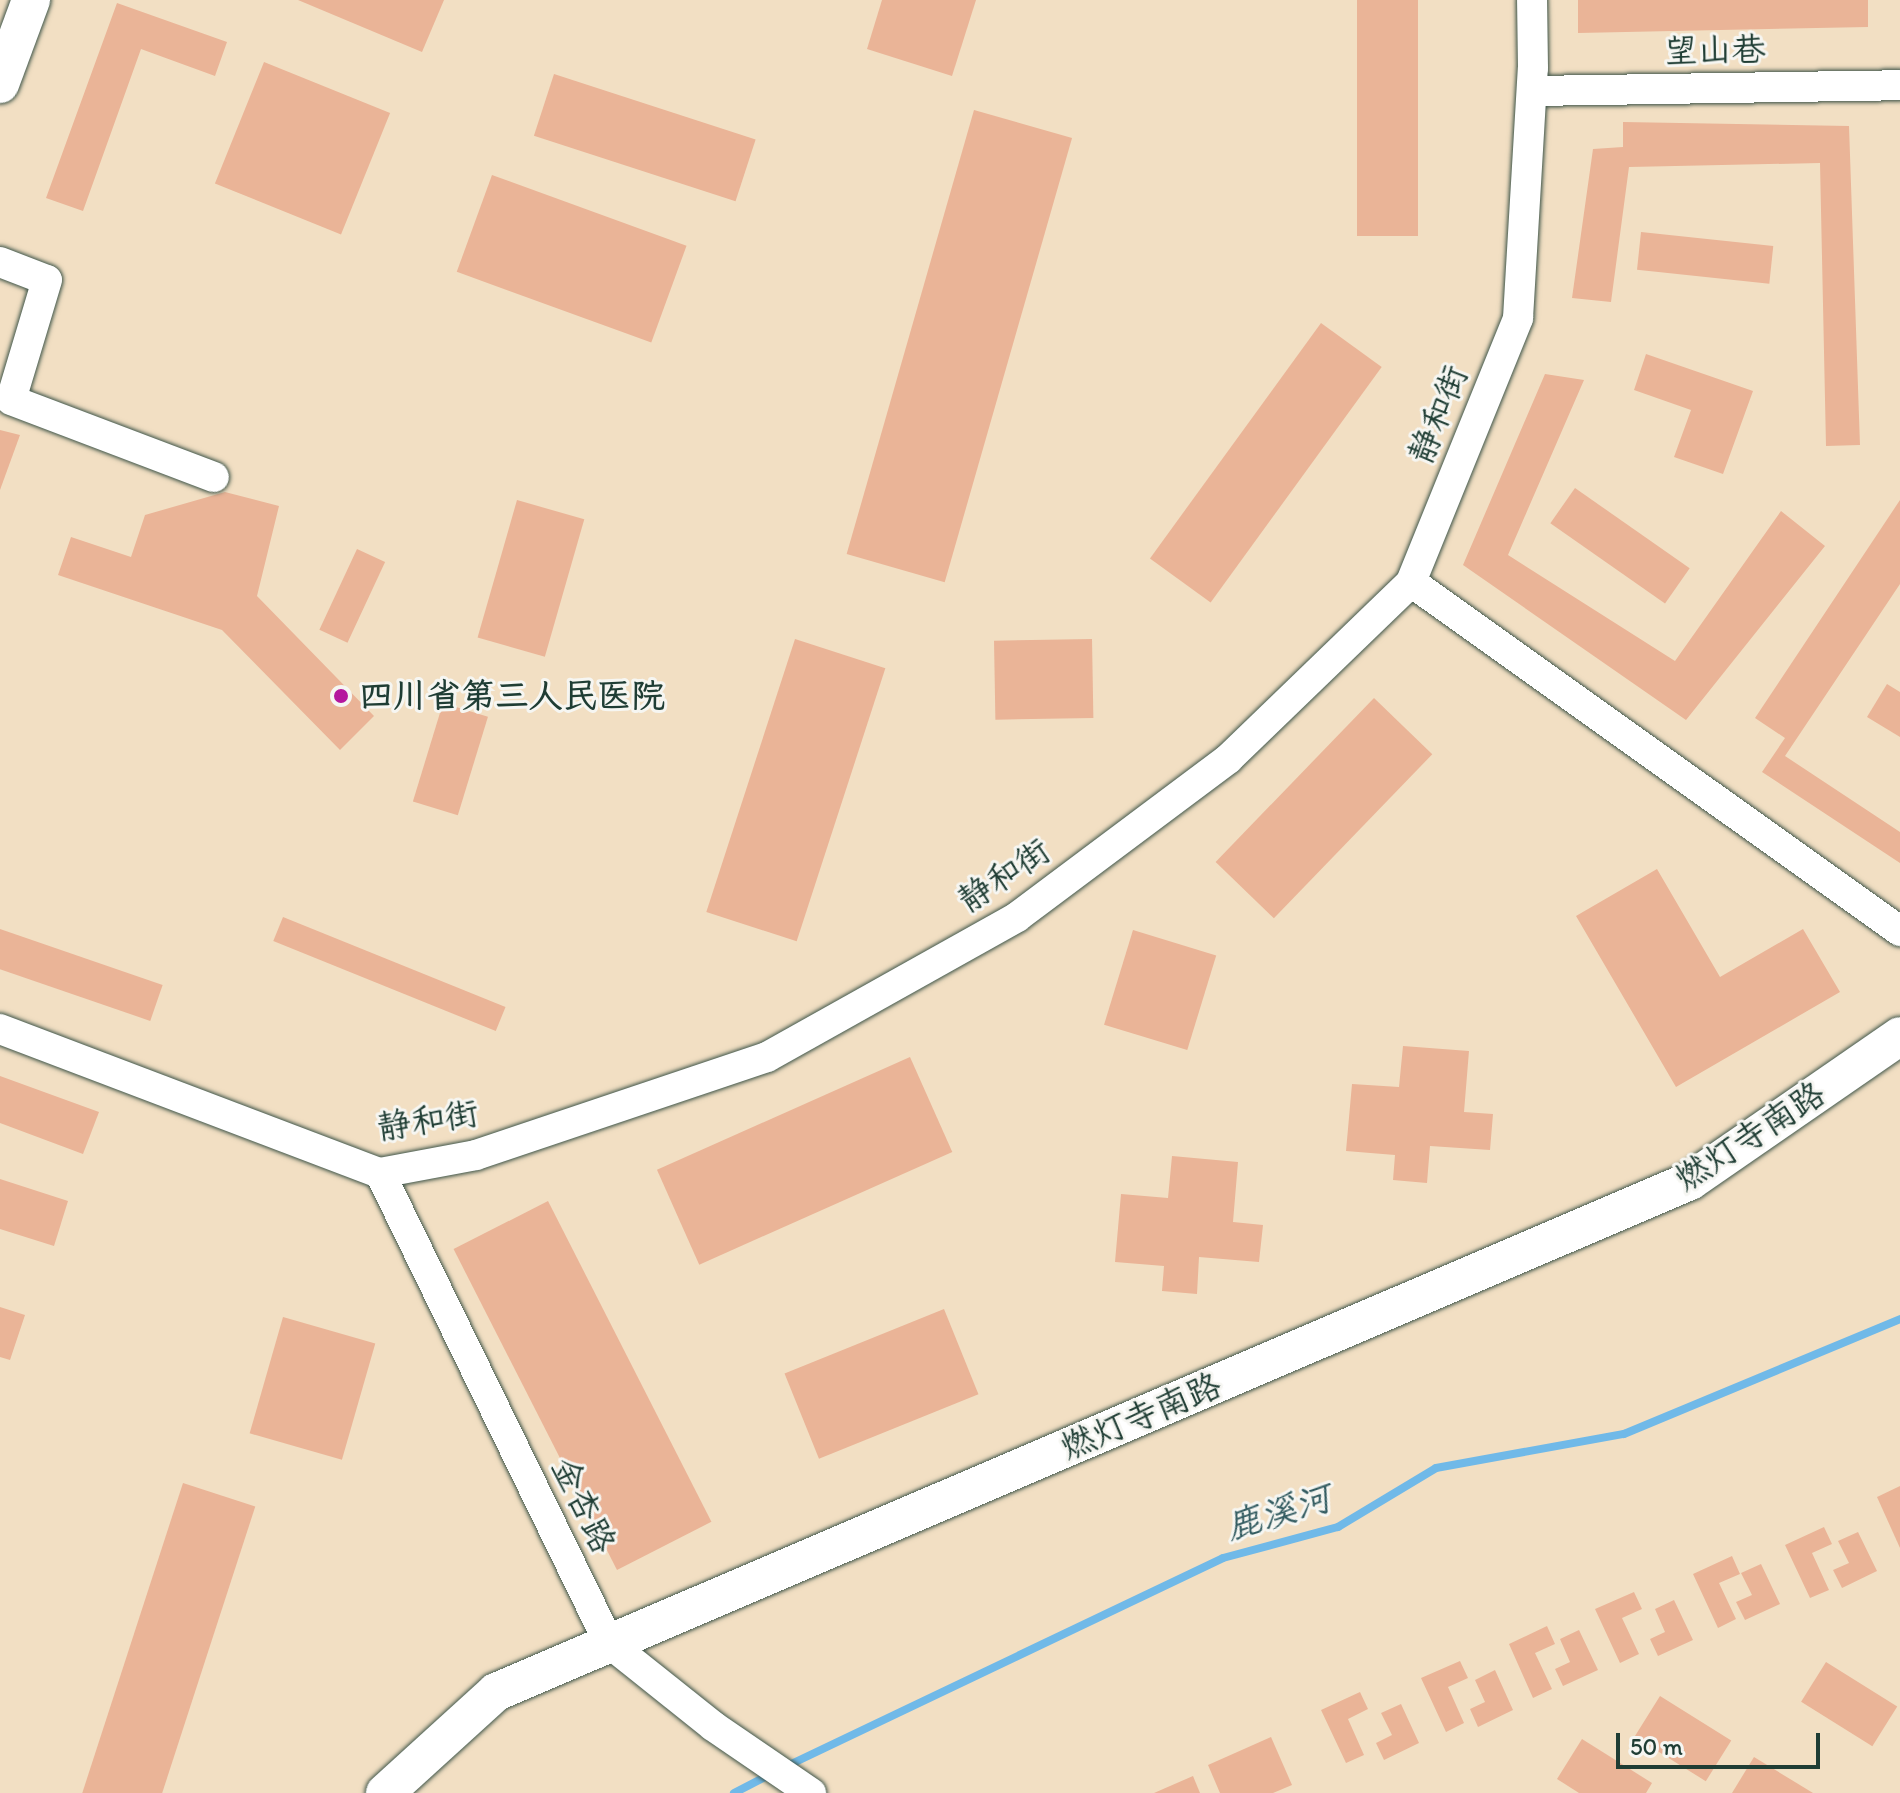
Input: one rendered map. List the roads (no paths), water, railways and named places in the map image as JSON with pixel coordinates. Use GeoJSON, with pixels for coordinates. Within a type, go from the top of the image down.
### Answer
{"type":"FeatureCollection","features":[{"type":"Feature","properties":{"kind":"street"},"geometry":{"type":"LineString","coordinates":[[0,84],[31,0]]}},
{"type":"Feature","properties":{"kind":"street","name":"静和街"},"geometry":{"type":"LineString","coordinates":[[0,1029],[380,1173],[476,1155],[767,1057],[1017,917],[1228,759],[1411,582],[1518,318],[1532,91],[1532,0]]}},
{"type":"Feature","properties":{"kind":"street","name":"望山巷"},"geometry":{"type":"LineString","coordinates":[[1532,91],[1900,85]]}},
{"type":"Feature","properties":{"kind":"street"},"geometry":{"type":"LineString","coordinates":[[0,262],[47,280],[11,400],[214,477]]}},
{"type":"Feature","properties":{"kind":"street"},"geometry":{"type":"LineString","coordinates":[[1411,582],[1900,931]]}},
{"type":"Feature","properties":{"kind":"street","name":"燃灯寺南路"},"geometry":{"type":"LineString","coordinates":[[385,1793],[496,1692],[1690,1181],[1900,1036]]}},
{"type":"Feature","properties":{"kind":"street","name":"金杏路"},"geometry":{"type":"LineString","coordinates":[[380,1173],[609,1643],[713,1726],[811,1793]]}},
{"type":"Feature","properties":{"kind":"waterway","name":"鹿溪河"},"geometry":{"type":"LineString","coordinates":[[787,1766],[1223,1558],[1338,1527],[1436,1468],[1624,1434],[1900,1319]]}},
{"type":"Feature","properties":{"kind":"waterway","name":"鹿溪河"},"geometry":{"type":"LineString","coordinates":[[734,1793],[771,1774]]}},
{"type":"Feature","properties":{"kind":"place","name":"四川省第三人民医院"},"geometry":{"type":"Point","coordinates":[341,696]}}]}
